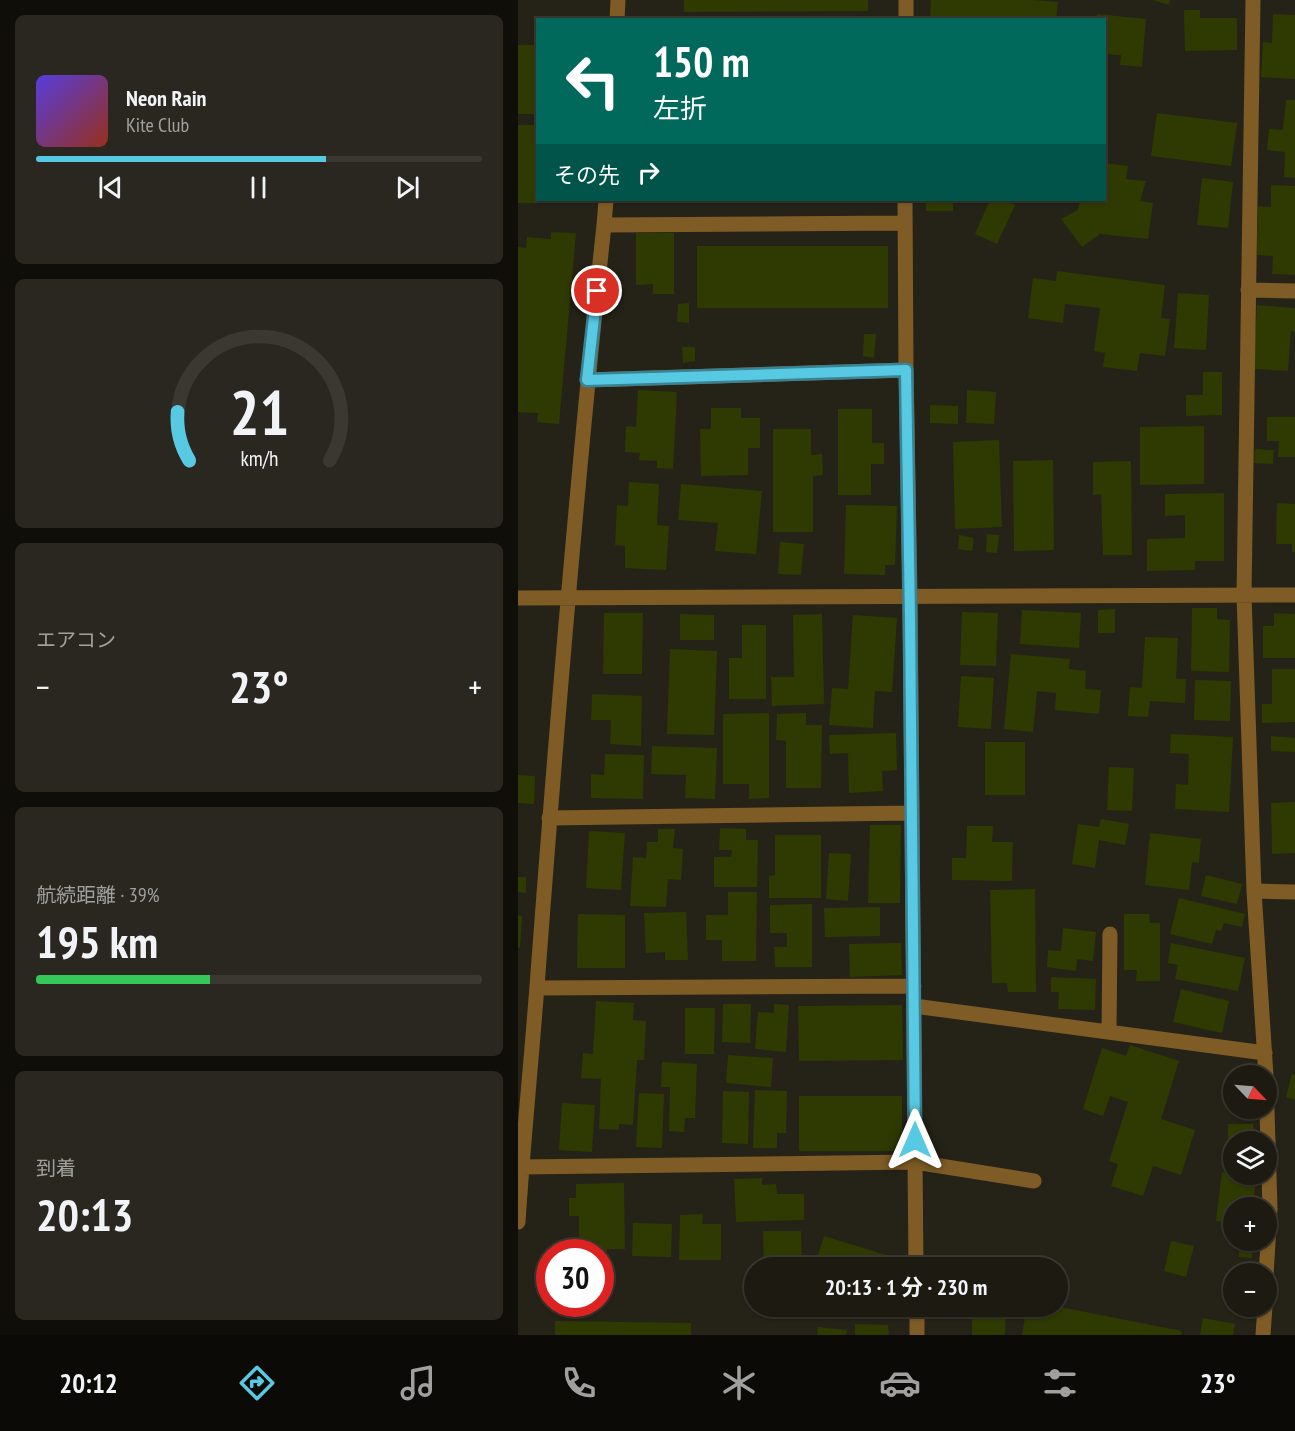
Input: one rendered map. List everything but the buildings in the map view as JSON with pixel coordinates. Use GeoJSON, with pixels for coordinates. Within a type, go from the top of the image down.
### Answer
{"type":"FeatureCollection","features":[{"type":"Feature","properties":{"kind":"street"},"geometry":{"type":"LineString","coordinates":[[617,18],[618,0]]}},
{"type":"Feature","properties":{"kind":"street"},"geometry":{"type":"LineString","coordinates":[[906,0],[906,18]]}},
{"type":"Feature","properties":{"kind":"street"},"geometry":{"type":"LineString","coordinates":[[1253,0],[1244,595],[1254,891],[1266,1065]]}},
{"type":"Feature","properties":{"kind":"street"},"geometry":{"type":"LineString","coordinates":[[518,1222],[568,597],[606,201]]}},
{"type":"Feature","properties":{"kind":"street"},"geometry":{"type":"LineString","coordinates":[[905,201],[916,1257]]}},
{"type":"Feature","properties":{"kind":"street"},"geometry":{"type":"LineString","coordinates":[[604,225],[905,223]]}},
{"type":"Feature","properties":{"kind":"street"},"geometry":{"type":"LineString","coordinates":[[1248,290],[1295,291]]}},
{"type":"Feature","properties":{"kind":"street"},"geometry":{"type":"LineString","coordinates":[[587,380],[906,370]]}},
{"type":"Feature","properties":{"kind":"street"},"geometry":{"type":"LineString","coordinates":[[518,598],[1295,595]]}},
{"type":"Feature","properties":{"kind":"street"},"geometry":{"type":"LineString","coordinates":[[549,818],[912,813]]}},
{"type":"Feature","properties":{"kind":"street"},"geometry":{"type":"LineString","coordinates":[[1254,891],[1295,892]]}},
{"type":"Feature","properties":{"kind":"street"},"geometry":{"type":"LineString","coordinates":[[1109,1032],[1110,934]]}},
{"type":"Feature","properties":{"kind":"street"},"geometry":{"type":"LineString","coordinates":[[537,988],[914,986]]}},
{"type":"Feature","properties":{"kind":"street"},"geometry":{"type":"LineString","coordinates":[[914,1006],[1265,1053]]}},
{"type":"Feature","properties":{"kind":"street"},"geometry":{"type":"LineString","coordinates":[[1267,1119],[1270,1208],[1267,1263]]}},
{"type":"Feature","properties":{"kind":"street"},"geometry":{"type":"LineString","coordinates":[[521,1167],[915,1162],[1034,1181]]}},
{"type":"Feature","properties":{"kind":"street"},"geometry":{"type":"LineString","coordinates":[[917,1317],[917,1335]]}},
{"type":"Feature","properties":{"kind":"street"},"geometry":{"type":"LineString","coordinates":[[1263,1335],[1264,1317]]}},
{"type":"Feature","properties":{"kind":"route"},"geometry":{"type":"LineString","coordinates":[[597,291],[587,380],[906,370],[915,1140]]}}]}
